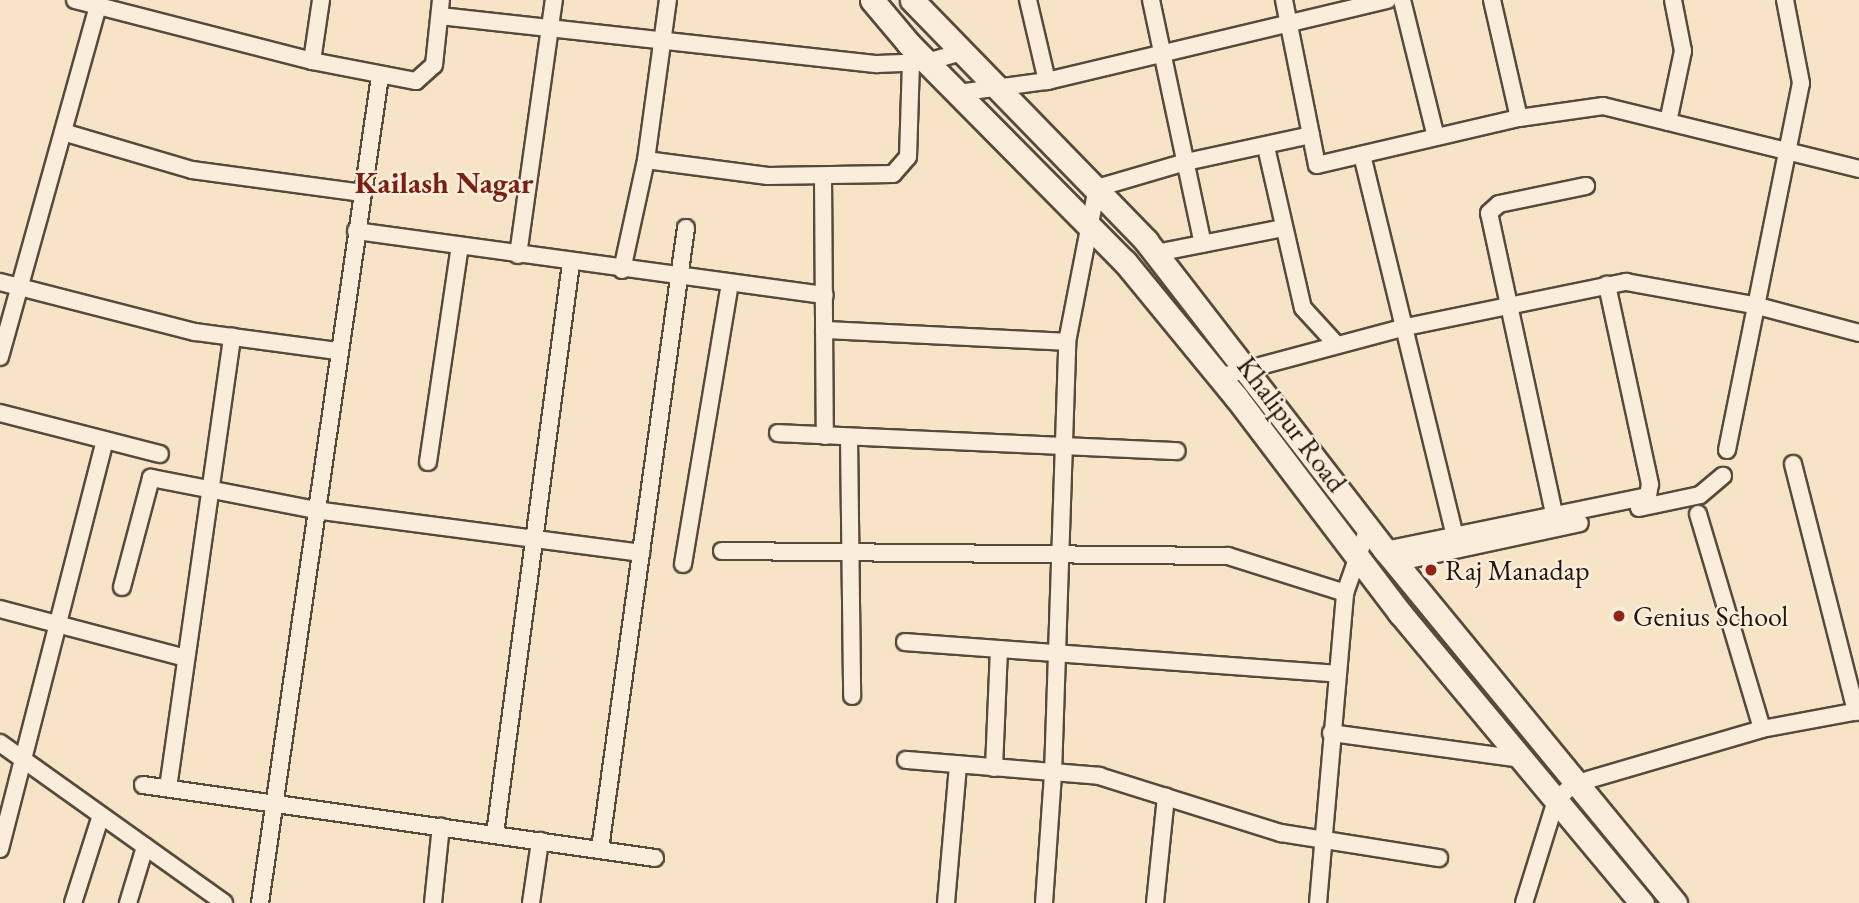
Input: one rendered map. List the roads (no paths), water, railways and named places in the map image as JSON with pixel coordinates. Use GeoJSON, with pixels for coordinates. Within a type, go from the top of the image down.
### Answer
{"type":"FeatureCollection","features":[{"type":"Feature","properties":{"kind":"street"},"geometry":{"type":"LineString","coordinates":[[75,0],[99,3],[312,61],[416,81],[426,76],[434,65],[440,8],[550,31],[877,64],[919,63],[963,52]]}},
{"type":"Feature","properties":{"kind":"street"},"geometry":{"type":"LineString","coordinates":[[312,61],[321,0]]}},
{"type":"Feature","properties":{"kind":"street"},"geometry":{"type":"LineString","coordinates":[[518,255],[554,0]]}},
{"type":"Feature","properties":{"kind":"street"},"geometry":{"type":"LineString","coordinates":[[622,270],[646,160],[660,42],[668,0]]}},
{"type":"Feature","properties":{"kind":"street","name":"Khalipur Road"},"geometry":{"type":"LineString","coordinates":[[873,0],[919,63],[957,93],[1087,221],[1219,377],[1356,559],[1642,903]]}},
{"type":"Feature","properties":{"kind":"street","name":"Khalipur Road"},"geometry":{"type":"LineString","coordinates":[[912,0],[1097,188],[1156,253],[1390,556],[1574,784],[1675,903]]}},
{"type":"Feature","properties":{"kind":"street"},"geometry":{"type":"LineString","coordinates":[[1028,0],[1047,81]]}},
{"type":"Feature","properties":{"kind":"street"},"geometry":{"type":"LineString","coordinates":[[1151,0],[1203,244]]}},
{"type":"Feature","properties":{"kind":"street"},"geometry":{"type":"LineString","coordinates":[[1284,0],[1317,165],[1519,118],[1603,106],[1859,169]]}},
{"type":"Feature","properties":{"kind":"street"},"geometry":{"type":"LineString","coordinates":[[957,93],[1047,81],[1388,0]]}},
{"type":"Feature","properties":{"kind":"street"},"geometry":{"type":"LineString","coordinates":[[1402,0],[1436,137]]}},
{"type":"Feature","properties":{"kind":"street"},"geometry":{"type":"LineString","coordinates":[[1492,0],[1519,118]]}},
{"type":"Feature","properties":{"kind":"street"},"geometry":{"type":"LineString","coordinates":[[1668,122],[1683,51],[1673,0]]}},
{"type":"Feature","properties":{"kind":"street"},"geometry":{"type":"LineString","coordinates":[[1727,450],[1754,305],[1801,83],[1785,0]]}},
{"type":"Feature","properties":{"kind":"street"},"geometry":{"type":"LineString","coordinates":[[0,357],[99,3]]}},
{"type":"Feature","properties":{"kind":"street"},"geometry":{"type":"LineString","coordinates":[[646,160],[768,176],[823,176],[901,170],[908,158],[919,63]]}},
{"type":"Feature","properties":{"kind":"street"},"geometry":{"type":"LineString","coordinates":[[260,903],[337,351],[380,76]]}},
{"type":"Feature","properties":{"kind":"street"},"geometry":{"type":"LineString","coordinates":[[63,132],[192,170],[362,193]]}},
{"type":"Feature","properties":{"kind":"street"},"geometry":{"type":"LineString","coordinates":[[1044,903],[1053,774],[1061,446],[1067,342],[1087,221],[1097,188],[1186,162],[1266,147],[1311,135]]}},
{"type":"Feature","properties":{"kind":"street"},"geometry":{"type":"LineString","coordinates":[[1266,147],[1303,308],[1337,345]]}},
{"type":"Feature","properties":{"kind":"street"},"geometry":{"type":"LineString","coordinates":[[1362,155],[1455,536]]}},
{"type":"Feature","properties":{"kind":"street"},"geometry":{"type":"LineString","coordinates":[[823,176],[825,436]]}},
{"type":"Feature","properties":{"kind":"street"},"geometry":{"type":"LineString","coordinates":[[1555,517],[1489,218],[1492,209],[1587,186]]}},
{"type":"Feature","properties":{"kind":"street"},"geometry":{"type":"LineString","coordinates":[[600,849],[686,228]]}},
{"type":"Feature","properties":{"kind":"street"},"geometry":{"type":"LineString","coordinates":[[1156,253],[1284,228]]}},
{"type":"Feature","properties":{"kind":"street"},"geometry":{"type":"LineString","coordinates":[[356,231],[680,279],[825,295]]}},
{"type":"Feature","properties":{"kind":"street"},"geometry":{"type":"LineString","coordinates":[[428,462],[460,246]]}},
{"type":"Feature","properties":{"kind":"street"},"geometry":{"type":"LineString","coordinates":[[495,834],[571,263]]}},
{"type":"Feature","properties":{"kind":"street"},"geometry":{"type":"LineString","coordinates":[[0,282],[194,332],[337,351]]}},
{"type":"Feature","properties":{"kind":"street"},"geometry":{"type":"LineString","coordinates":[[683,565],[730,284]]}},
{"type":"Feature","properties":{"kind":"street"},"geometry":{"type":"LineString","coordinates":[[1219,377],[1406,327],[1607,285],[1643,284],[1754,305],[1859,333]]}},
{"type":"Feature","properties":{"kind":"street"},"geometry":{"type":"LineString","coordinates":[[1390,556],[1455,536],[1642,500],[1650,491],[1607,285]]}},
{"type":"Feature","properties":{"kind":"street"},"geometry":{"type":"LineString","coordinates":[[824,330],[1067,342]]}},
{"type":"Feature","properties":{"kind":"street"},"geometry":{"type":"LineString","coordinates":[[168,788],[232,337]]}},
{"type":"Feature","properties":{"kind":"street"},"geometry":{"type":"LineString","coordinates":[[0,413],[160,454]]}},
{"type":"Feature","properties":{"kind":"street"},"geometry":{"type":"LineString","coordinates":[[778,433],[1177,452]]}},
{"type":"Feature","properties":{"kind":"street"},"geometry":{"type":"LineString","coordinates":[[849,437],[852,696]]}},
{"type":"Feature","properties":{"kind":"street"},"geometry":{"type":"LineString","coordinates":[[0,849],[105,440]]}},
{"type":"Feature","properties":{"kind":"street"},"geometry":{"type":"LineString","coordinates":[[1524,903],[1556,800],[1574,784],[1762,729],[1857,711],[1793,464]]}},
{"type":"Feature","properties":{"kind":"street"},"geometry":{"type":"LineString","coordinates":[[1390,556],[1700,495],[1723,476]]}},
{"type":"Feature","properties":{"kind":"street"},"geometry":{"type":"LineString","coordinates":[[122,587],[150,478],[315,510],[641,553]]}},
{"type":"Feature","properties":{"kind":"street"},"geometry":{"type":"LineString","coordinates":[[1698,514],[1762,729]]}},
{"type":"Feature","properties":{"kind":"street"},"geometry":{"type":"LineString","coordinates":[[1318,903],[1321,841],[1345,593],[1368,528]]}},
{"type":"Feature","properties":{"kind":"street"},"geometry":{"type":"LineString","coordinates":[[722,551],[1059,551],[1228,556],[1345,593]]}},
{"type":"Feature","properties":{"kind":"street"},"geometry":{"type":"LineString","coordinates":[[0,609],[186,658]]}},
{"type":"Feature","properties":{"kind":"street"},"geometry":{"type":"LineString","coordinates":[[905,642],[1338,674]]}},
{"type":"Feature","properties":{"kind":"street"},"geometry":{"type":"LineString","coordinates":[[994,768],[999,649]]}},
{"type":"Feature","properties":{"kind":"street"},"geometry":{"type":"LineString","coordinates":[[1331,733],[1521,759]]}},
{"type":"Feature","properties":{"kind":"street"},"geometry":{"type":"LineString","coordinates":[[0,743],[224,903]]}},
{"type":"Feature","properties":{"kind":"street"},"geometry":{"type":"LineString","coordinates":[[906,760],[1126,781],[1235,821],[1321,841],[1439,858]]}},
{"type":"Feature","properties":{"kind":"street"},"geometry":{"type":"LineString","coordinates":[[946,903],[958,765]]}},
{"type":"Feature","properties":{"kind":"street"},"geometry":{"type":"LineString","coordinates":[[143,785],[275,801],[655,858]]}},
{"type":"Feature","properties":{"kind":"street"},"geometry":{"type":"LineString","coordinates":[[1155,903],[1166,797]]}},
{"type":"Feature","properties":{"kind":"street"},"geometry":{"type":"LineString","coordinates":[[73,903],[101,815]]}},
{"type":"Feature","properties":{"kind":"street"},"geometry":{"type":"LineString","coordinates":[[433,903],[441,826]]}},
{"type":"Feature","properties":{"kind":"street"},"geometry":{"type":"LineString","coordinates":[[531,903],[540,841]]}},
{"type":"Feature","properties":{"kind":"street"},"geometry":{"type":"LineString","coordinates":[[128,903],[145,847]]}},
{"type":"Feature","properties":{"kind":"place","name":"Raj Manadap"},"geometry":{"type":"Point","coordinates":[1431,570]}},
{"type":"Feature","properties":{"kind":"place","name":"Genius School"},"geometry":{"type":"Point","coordinates":[1619,616]}},
{"type":"Feature","properties":{"kind":"district","name":"Kailash Nagar"},"geometry":{"type":"Point","coordinates":[444,183]}}]}
